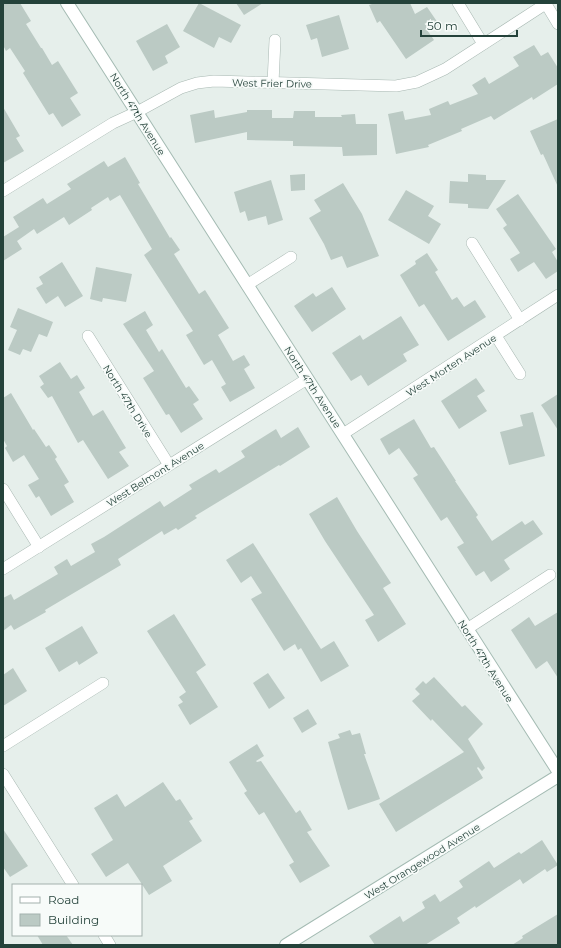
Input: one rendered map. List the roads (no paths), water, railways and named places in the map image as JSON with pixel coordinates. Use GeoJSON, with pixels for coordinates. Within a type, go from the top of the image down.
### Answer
{"type":"FeatureCollection","features":[{"type":"Feature","properties":{"kind":"street","name":"North 47th Avenue"},"geometry":{"type":"LineString","coordinates":[[67,3],[558,771]]}},
{"type":"Feature","properties":{"kind":"street"},"geometry":{"type":"LineString","coordinates":[[458,3],[483,44]]}},
{"type":"Feature","properties":{"kind":"street","name":"West Frier Drive"},"geometry":{"type":"LineString","coordinates":[[3,191],[113,123],[137,112],[181,88],[197,83],[214,81],[396,86],[418,82],[445,69],[546,4]]}},
{"type":"Feature","properties":{"kind":"street"},"geometry":{"type":"LineString","coordinates":[[546,4],[558,24]]}},
{"type":"Feature","properties":{"kind":"street"},"geometry":{"type":"LineString","coordinates":[[273,83],[274,40]]}},
{"type":"Feature","properties":{"kind":"street"},"geometry":{"type":"LineString","coordinates":[[472,243],[520,320]]}},
{"type":"Feature","properties":{"kind":"street"},"geometry":{"type":"LineString","coordinates":[[247,285],[291,257]]}},
{"type":"Feature","properties":{"kind":"street","name":"West Morten Avenue"},"geometry":{"type":"LineString","coordinates":[[343,434],[558,296]]}},
{"type":"Feature","properties":{"kind":"street","name":"North 47th Drive"},"geometry":{"type":"LineString","coordinates":[[88,336],[169,466]]}},
{"type":"Feature","properties":{"kind":"street"},"geometry":{"type":"LineString","coordinates":[[496,336],[520,374]]}},
{"type":"Feature","properties":{"kind":"street","name":"West Belmont Avenue"},"geometry":{"type":"LineString","coordinates":[[3,569],[308,379]]}},
{"type":"Feature","properties":{"kind":"street"},"geometry":{"type":"LineString","coordinates":[[3,489],[39,547]]}},
{"type":"Feature","properties":{"kind":"street"},"geometry":{"type":"LineString","coordinates":[[467,629],[550,575]]}},
{"type":"Feature","properties":{"kind":"street"},"geometry":{"type":"LineString","coordinates":[[3,746],[103,683]]}},
{"type":"Feature","properties":{"kind":"street"},"geometry":{"type":"LineString","coordinates":[[3,774],[72,884]]}},
{"type":"Feature","properties":{"kind":"street","name":"West Orangewood Avenue"},"geometry":{"type":"LineString","coordinates":[[286,945],[558,776]]}},
{"type":"Feature","properties":{"kind":"street"},"geometry":{"type":"LineString","coordinates":[[105,936],[110,945]]}}]}
